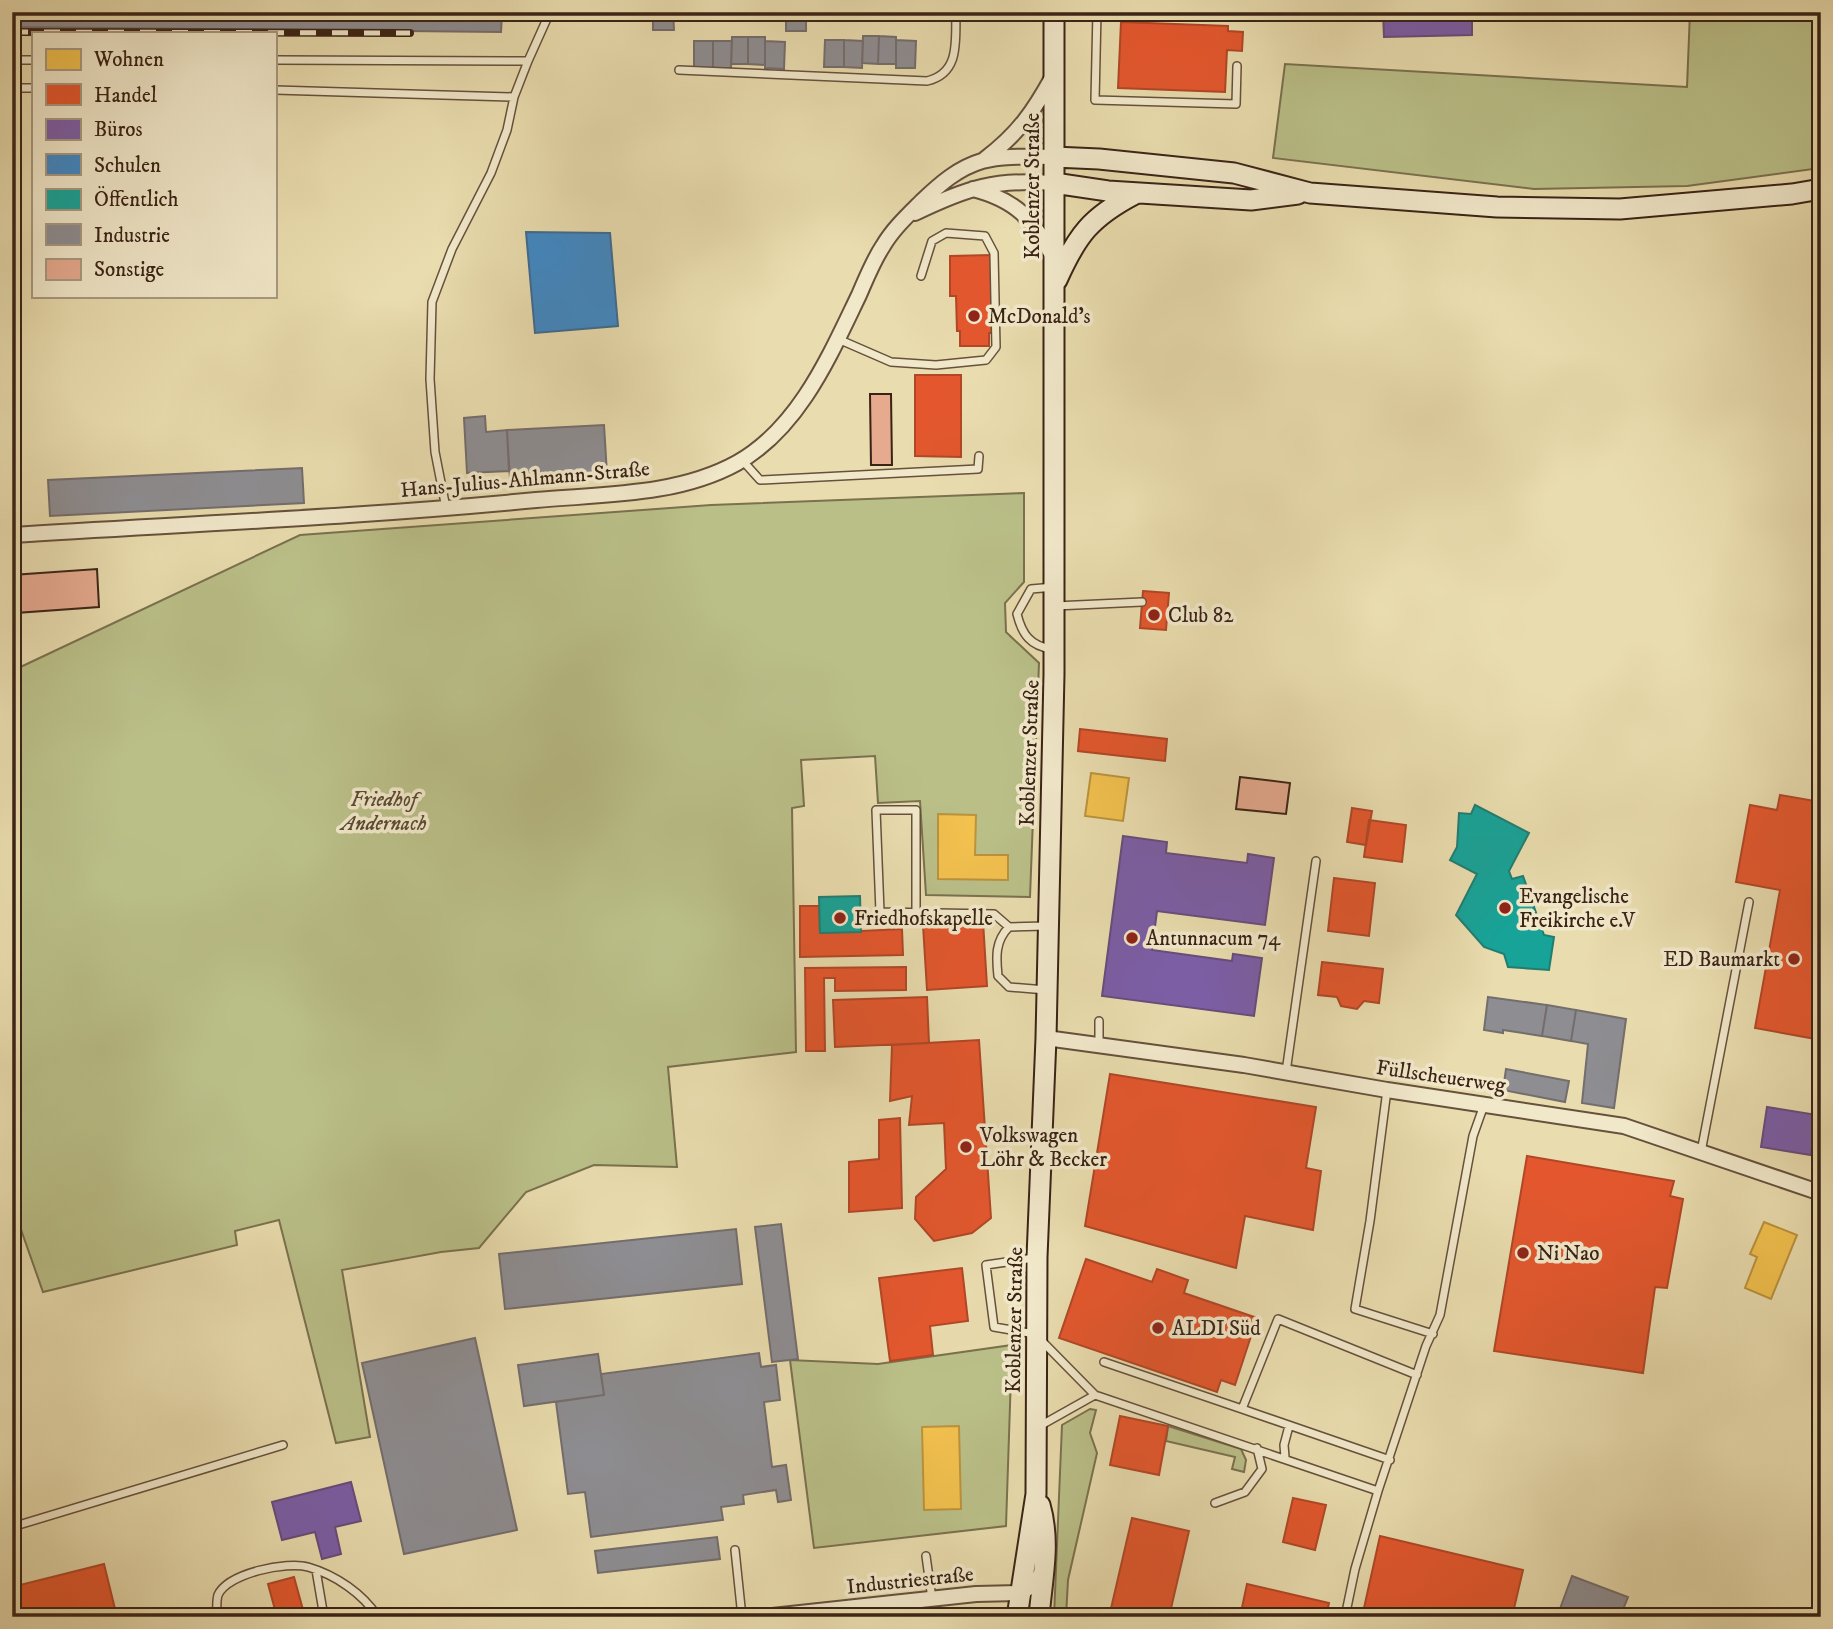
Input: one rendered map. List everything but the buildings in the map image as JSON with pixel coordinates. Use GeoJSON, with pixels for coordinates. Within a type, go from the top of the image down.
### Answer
{"type":"FeatureCollection","features":[{"type":"Feature","properties":{"kind":"street","name":"Koblenzer Straße"},"geometry":{"type":"LineString","coordinates":[[1017,1617],[1036,1494],[1035,1334],[1046,1038],[1055,597],[1055,12]]}},
{"type":"Feature","properties":{"kind":"street","name":"Hans-Julius-Ahlmann-Straße"},"geometry":{"type":"LineString","coordinates":[[12,535],[446,509],[660,488],[700,480],[743,460],[768,441],[791,415],[810,389],[838,338],[884,244],[905,218],[943,181],[983,161],[1008,142],[1025,123],[1054,75]]}},
{"type":"Feature","properties":{"kind":"street","name":"Hans-Julius-Ahlmann-Straße"},"geometry":{"type":"LineString","coordinates":[[983,161],[1008,157],[1054,157]]}},
{"type":"Feature","properties":{"kind":"street"},"geometry":{"type":"LineString","coordinates":[[1054,157],[1234,173],[1310,193],[1497,207],[1620,209],[1792,194],[1821,189]]}},
{"type":"Feature","properties":{"kind":"street","name":"Hans-Julius-Ahlmann-Straße"},"geometry":{"type":"LineString","coordinates":[[905,218],[952,195],[972,189],[1008,181],[1054,183]]}},
{"type":"Feature","properties":{"kind":"street"},"geometry":{"type":"LineString","coordinates":[[1054,183],[1084,189],[1251,200],[1310,193]]}},
{"type":"Feature","properties":{"kind":"street"},"geometry":{"type":"LineString","coordinates":[[972,189],[1001,199],[1025,213],[1055,260]]}},
{"type":"Feature","properties":{"kind":"street"},"geometry":{"type":"LineString","coordinates":[[1055,284],[1065,261],[1089,225],[1106,210],[1136,193]]}},
{"type":"Feature","properties":{"kind":"street","name":"Füllscheuerweg"},"geometry":{"type":"LineString","coordinates":[[1046,1038],[1625,1126],[1700,1154],[1821,1193]]}},
{"type":"Feature","properties":{"kind":"street","name":"Koblenzer Straße"},"geometry":{"type":"LineString","coordinates":[[1036,1494],[1044,1524],[1046,1567],[1037,1617]]}},
{"type":"Feature","properties":{"kind":"street"},"geometry":{"type":"LineString","coordinates":[[1037,1617],[1030,1602],[1020,1593],[1032,1586],[1046,1567]]}},
{"type":"Feature","properties":{"kind":"street","name":"Industriestraße"},"geometry":{"type":"LineString","coordinates":[[763,1617],[857,1612],[932,1599],[1020,1593]]}},
{"type":"Feature","properties":{"kind":"lane"},"geometry":{"type":"LineString","coordinates":[[446,509],[435,452],[430,379],[432,302],[452,249],[491,173],[507,130],[514,97],[550,12]]}},
{"type":"Feature","properties":{"kind":"lane"},"geometry":{"type":"LineString","coordinates":[[680,70],[927,81],[939,78],[947,70],[954,56],[956,12]]}},
{"type":"Feature","properties":{"kind":"lane"},"geometry":{"type":"LineString","coordinates":[[1097,12],[1095,100],[1236,104],[1237,66]]}},
{"type":"Feature","properties":{"kind":"lane"},"geometry":{"type":"LineString","coordinates":[[12,60],[32,60]]}},
{"type":"Feature","properties":{"kind":"lane"},"geometry":{"type":"LineString","coordinates":[[276,60],[528,61]]}},
{"type":"Feature","properties":{"kind":"lane"},"geometry":{"type":"LineString","coordinates":[[12,88],[32,88]]}},
{"type":"Feature","properties":{"kind":"lane"},"geometry":{"type":"LineString","coordinates":[[276,90],[514,97]]}},
{"type":"Feature","properties":{"kind":"lane"},"geometry":{"type":"LineString","coordinates":[[838,338],[891,362],[936,365],[986,360],[996,347],[994,253],[985,236],[946,233],[932,241],[921,276]]}},
{"type":"Feature","properties":{"kind":"lane"},"geometry":{"type":"LineString","coordinates":[[743,460],[760,480],[978,469],[979,456]]}},
{"type":"Feature","properties":{"kind":"lane"},"geometry":{"type":"LineString","coordinates":[[1054,650],[1043,648],[1023,634],[1017,614],[1031,589],[1055,597],[1142,602]]}},
{"type":"Feature","properties":{"kind":"lane"},"geometry":{"type":"LineString","coordinates":[[916,913],[916,810],[876,810],[880,912],[916,913],[993,914],[1009,927],[1047,926]]}},
{"type":"Feature","properties":{"kind":"lane"},"geometry":{"type":"LineString","coordinates":[[1286,1073],[1316,861]]}},
{"type":"Feature","properties":{"kind":"lane"},"geometry":{"type":"LineString","coordinates":[[1700,1154],[1749,902]]}},
{"type":"Feature","properties":{"kind":"lane"},"geometry":{"type":"LineString","coordinates":[[1009,927],[1002,934],[996,951],[998,976],[1009,987],[1047,990]]}},
{"type":"Feature","properties":{"kind":"lane"},"geometry":{"type":"LineString","coordinates":[[1099,1045],[1100,1021]]}},
{"type":"Feature","properties":{"kind":"lane"},"geometry":{"type":"LineString","coordinates":[[1387,1090],[1372,1207],[1354,1309],[1433,1334]]}},
{"type":"Feature","properties":{"kind":"lane"},"geometry":{"type":"LineString","coordinates":[[1345,1617],[1355,1569],[1378,1491],[1426,1346],[1440,1315],[1473,1136],[1485,1104]]}},
{"type":"Feature","properties":{"kind":"lane"},"geometry":{"type":"LineString","coordinates":[[1037,1257],[986,1265],[994,1327],[1035,1334],[1095,1395],[1378,1491]]}},
{"type":"Feature","properties":{"kind":"lane"},"geometry":{"type":"LineString","coordinates":[[1242,1409],[1278,1319],[1417,1375]]}},
{"type":"Feature","properties":{"kind":"lane"},"geometry":{"type":"LineString","coordinates":[[1104,1363],[1390,1460]]}},
{"type":"Feature","properties":{"kind":"lane"},"geometry":{"type":"LineString","coordinates":[[1035,1429],[1095,1395]]}},
{"type":"Feature","properties":{"kind":"lane"},"geometry":{"type":"LineString","coordinates":[[1284,1457],[1289,1426]]}},
{"type":"Feature","properties":{"kind":"lane"},"geometry":{"type":"LineString","coordinates":[[12,1527],[283,1444]]}},
{"type":"Feature","properties":{"kind":"lane"},"geometry":{"type":"LineString","coordinates":[[1215,1503],[1245,1492],[1262,1469],[1257,1448]]}},
{"type":"Feature","properties":{"kind":"lane"},"geometry":{"type":"LineString","coordinates":[[735,1550],[742,1617]]}},
{"type":"Feature","properties":{"kind":"lane"},"geometry":{"type":"LineString","coordinates":[[926,1556],[932,1599]]}},
{"type":"Feature","properties":{"kind":"lane"},"geometry":{"type":"LineString","coordinates":[[217,1617],[219,1595],[226,1585],[240,1577],[282,1566],[307,1566],[346,1585],[367,1601],[379,1617]]}},
{"type":"Feature","properties":{"kind":"lane"},"geometry":{"type":"LineString","coordinates":[[316,1570],[324,1617]]}},
{"type":"Feature","properties":{"kind":"green space"},"geometry":{"type":"Polygon","coordinates":[[[1690,12],[1810,12],[1821,32],[1821,168],[1687,186],[1534,189],[1273,158],[1285,64],[1687,87],[1690,12]]]}},
{"type":"Feature","properties":{"kind":"green space","name":"Friedhof Andernach"},"geometry":{"type":"Polygon","coordinates":[[[1024,493],[1024,582],[1005,603],[1006,632],[1039,663],[1030,897],[926,895],[920,801],[878,803],[875,756],[801,760],[804,806],[792,808],[796,1052],[668,1067],[677,1167],[594,1165],[526,1192],[479,1248],[342,1270],[370,1437],[336,1443],[279,1220],[235,1231],[237,1245],[43,1292],[12,1204],[12,671],[300,535],[711,505],[1024,493]]]}},
{"type":"Feature","properties":{"kind":"green space"},"geometry":{"type":"Polygon","coordinates":[[[1012,1345],[1006,1526],[814,1548],[790,1360],[878,1364],[1012,1345]]]}},
{"type":"Feature","properties":{"kind":"green space"},"geometry":{"type":"Polygon","coordinates":[[[1090,1409],[1096,1410],[1090,1433],[1097,1453],[1068,1580],[1066,1617],[1054,1617],[1062,1425],[1090,1409]]]}},
{"type":"Feature","properties":{"kind":"green space"},"geometry":{"type":"Polygon","coordinates":[[[1168,1426],[1241,1449],[1246,1460],[1244,1472],[1232,1469],[1235,1457],[1166,1441],[1168,1426]]]}},
{"type":"Feature","properties":{"kind":"railway"},"geometry":{"type":"LineString","coordinates":[[12,32],[32,32]]}},
{"type":"Feature","properties":{"kind":"railway"},"geometry":{"type":"LineString","coordinates":[[276,33],[410,33]]}},
{"type":"Feature","properties":{"kind":"place","name":"McDonald's"},"geometry":{"type":"Point","coordinates":[974,316]}},
{"type":"Feature","properties":{"kind":"place","name":"Club 82"},"geometry":{"type":"Point","coordinates":[1154,615]}},
{"type":"Feature","properties":{"kind":"place","name":"Evangelische Freikirche e.V"},"geometry":{"type":"Point","coordinates":[1505,908]}},
{"type":"Feature","properties":{"kind":"place","name":"Friedhofskapelle"},"geometry":{"type":"Point","coordinates":[840,918]}},
{"type":"Feature","properties":{"kind":"place","name":"Antunnacum 74"},"geometry":{"type":"Point","coordinates":[1132,938]}},
{"type":"Feature","properties":{"kind":"place","name":"ED Baumarkt"},"geometry":{"type":"Point","coordinates":[1794,959]}},
{"type":"Feature","properties":{"kind":"place","name":"Volkswagen Löhr & Becker"},"geometry":{"type":"Point","coordinates":[966,1147]}},
{"type":"Feature","properties":{"kind":"place","name":"Ni Nao"},"geometry":{"type":"Point","coordinates":[1523,1253]}},
{"type":"Feature","properties":{"kind":"place","name":"ALDI Süd"},"geometry":{"type":"Point","coordinates":[1158,1328]}}]}
